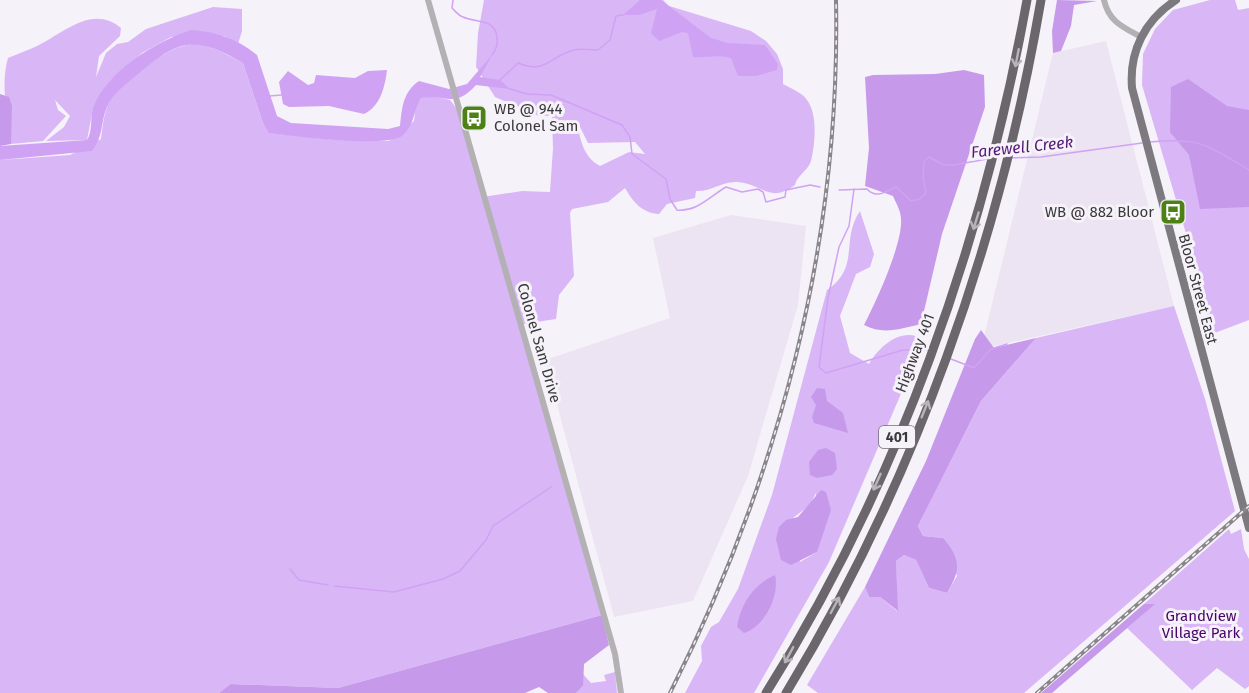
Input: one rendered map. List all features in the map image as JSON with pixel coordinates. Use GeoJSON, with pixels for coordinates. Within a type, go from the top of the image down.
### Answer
{"type":"FeatureCollection","features":[{"type":"Feature","properties":{"kind":"highway","name":"Highway 401"},"geometry":{"type":"LineString","coordinates":[[766,693],[843,554],[905,420],[953,293],[992,165],[1027,0]]}},
{"type":"Feature","properties":{"kind":"highway","name":"Highway 401"},"geometry":{"type":"LineString","coordinates":[[786,693],[865,549],[909,450],[970,287],[1011,144],[1041,0]]}},
{"type":"Feature","properties":{"kind":"main road","name":"Bloor Street East"},"geometry":{"type":"LineString","coordinates":[[1176,0],[1153,18],[1141,37],[1133,57],[1131,79],[1142,131],[1249,528]]}},
{"type":"Feature","properties":{"kind":"street","name":"Colonel Sam Drive"},"geometry":{"type":"LineString","coordinates":[[428,0],[615,654],[621,693]]}},
{"type":"Feature","properties":{"kind":"street"},"geometry":{"type":"LineString","coordinates":[[1104,0],[1108,14],[1114,22],[1141,37]]}},
{"type":"Feature","properties":{"kind":"shaded area"},"geometry":{"type":"Polygon","coordinates":[[[640,0],[661,0],[711,38],[728,43],[765,45],[778,64],[777,70],[756,76],[738,76],[731,58],[693,57],[688,33],[682,32],[659,41],[651,33],[657,9],[639,15],[623,15],[640,0]]]}},
{"type":"Feature","properties":{"kind":"shaded area"},"geometry":{"type":"Polygon","coordinates":[[[1057,0],[1097,1],[1074,5],[1071,26],[1061,51],[1053,53],[1052,31],[1057,0]]]}},
{"type":"Feature","properties":{"kind":"shaded area"},"geometry":{"type":"Polygon","coordinates":[[[191,30],[226,37],[242,44],[257,55],[277,116],[291,123],[388,129],[400,126],[406,95],[419,81],[449,89],[467,84],[492,55],[480,77],[500,80],[510,89],[476,85],[462,97],[456,99],[421,98],[407,131],[394,139],[360,141],[298,137],[269,133],[263,123],[243,63],[212,48],[188,45],[177,48],[152,62],[116,93],[107,107],[100,135],[92,151],[0,160],[0,146],[87,140],[93,108],[109,82],[148,50],[191,30]]]}},
{"type":"Feature","properties":{"kind":"shaded area"},"geometry":{"type":"Polygon","coordinates":[[[1106,41],[1174,306],[981,349],[1053,53],[1106,41]]]}},
{"type":"Feature","properties":{"kind":"shaded area"},"geometry":{"type":"Polygon","coordinates":[[[387,70],[378,101],[370,111],[364,114],[329,106],[289,107],[283,104],[279,82],[288,71],[308,85],[314,83],[316,75],[355,78],[368,71],[387,70]]]}},
{"type":"Feature","properties":{"kind":"shaded area"},"geometry":{"type":"Polygon","coordinates":[[[964,70],[984,75],[985,107],[942,234],[921,324],[892,330],[871,328],[864,325],[882,288],[893,257],[898,242],[901,219],[893,196],[865,186],[869,148],[865,77],[935,74],[964,70]]]}},
{"type":"Feature","properties":{"kind":"shaded area"},"geometry":{"type":"Polygon","coordinates":[[[1188,79],[1227,106],[1249,110],[1249,207],[1200,209],[1189,155],[1170,132],[1171,87],[1188,79]]]}},
{"type":"Feature","properties":{"kind":"shaded area"},"geometry":{"type":"Polygon","coordinates":[[[0,94],[9,97],[12,106],[11,144],[0,146],[0,94]]]}},
{"type":"Feature","properties":{"kind":"shaded area"},"geometry":{"type":"Polygon","coordinates":[[[731,215],[806,226],[798,305],[748,476],[693,601],[614,617],[545,360],[670,318],[653,238],[731,215]]]}},
{"type":"Feature","properties":{"kind":"shaded area"},"geometry":{"type":"Polygon","coordinates":[[[981,330],[994,348],[1036,338],[981,401],[918,526],[923,536],[943,538],[949,545],[957,565],[952,585],[947,593],[929,588],[916,560],[904,555],[896,561],[898,611],[880,597],[869,597],[865,587],[926,461],[975,339],[981,330]]]}},
{"type":"Feature","properties":{"kind":"shaded area"},"geometry":{"type":"Polygon","coordinates":[[[817,388],[825,389],[827,401],[843,413],[848,433],[814,423],[812,417],[816,405],[811,397],[817,388]]]}},
{"type":"Feature","properties":{"kind":"shaded area"},"geometry":{"type":"Polygon","coordinates":[[[826,448],[835,453],[837,469],[832,475],[817,478],[810,475],[809,462],[818,450],[826,448]]]}},
{"type":"Feature","properties":{"kind":"shaded area"},"geometry":{"type":"Polygon","coordinates":[[[821,490],[826,492],[831,510],[817,552],[791,565],[781,560],[776,539],[779,527],[786,520],[798,517],[821,490]]]}},
{"type":"Feature","properties":{"kind":"shaded area"},"geometry":{"type":"Polygon","coordinates":[[[775,575],[775,592],[769,610],[758,624],[744,633],[737,627],[745,603],[760,584],[775,575]]]}},
{"type":"Feature","properties":{"kind":"shaded area"},"geometry":{"type":"Polygon","coordinates":[[[1144,604],[1155,604],[1052,693],[1041,693],[1144,604]]]}},
{"type":"Feature","properties":{"kind":"shaded area"},"geometry":{"type":"Polygon","coordinates":[[[602,615],[609,645],[584,664],[583,686],[576,693],[548,693],[539,687],[525,693],[219,693],[231,684],[338,688],[602,615]]]}},
{"type":"Feature","properties":{"kind":"green space"},"geometry":{"type":"Polygon","coordinates":[[[484,0],[663,0],[669,6],[751,31],[766,41],[777,54],[783,69],[783,84],[805,97],[813,113],[814,147],[811,161],[795,185],[779,193],[772,193],[746,183],[732,182],[696,191],[695,198],[667,204],[659,214],[639,206],[625,188],[608,202],[572,209],[570,213],[574,276],[559,295],[556,319],[523,324],[602,615],[338,688],[232,684],[219,693],[0,693],[0,160],[70,155],[101,139],[108,105],[130,78],[153,61],[177,48],[200,44],[216,49],[243,63],[263,123],[270,133],[335,140],[389,141],[414,121],[416,105],[421,98],[432,96],[450,100],[460,113],[483,197],[522,191],[550,192],[553,148],[552,116],[539,116],[495,97],[476,67],[478,33],[484,0]],[[578,123],[586,153],[600,166],[629,152],[645,154],[635,142],[588,143],[578,123]]]}},
{"type":"Feature","properties":{"kind":"green space"},"geometry":{"type":"Polygon","coordinates":[[[1210,0],[1235,0],[1238,10],[1249,8],[1249,320],[1212,334],[1190,247],[1142,85],[1143,54],[1155,29],[1173,10],[1210,0]]]}},
{"type":"Feature","properties":{"kind":"green space"},"geometry":{"type":"Polygon","coordinates":[[[213,7],[242,9],[242,31],[238,44],[224,36],[171,37],[142,53],[106,86],[93,109],[87,140],[46,141],[64,127],[70,116],[55,100],[58,110],[66,116],[43,141],[11,144],[5,100],[8,58],[88,20],[110,21],[121,28],[120,36],[99,56],[96,77],[106,53],[117,44],[128,42],[146,29],[213,7]]]}},
{"type":"Feature","properties":{"kind":"green space"},"geometry":{"type":"Polygon","coordinates":[[[860,211],[874,254],[870,267],[856,274],[840,316],[850,353],[869,364],[885,345],[900,336],[916,336],[924,340],[829,562],[754,693],[685,693],[702,661],[701,646],[711,627],[719,622],[738,589],[772,495],[827,290],[844,272],[854,222],[860,211]],[[816,493],[810,505],[793,518],[800,562],[817,552],[816,493]]]}},
{"type":"Feature","properties":{"kind":"green space"},"geometry":{"type":"Polygon","coordinates":[[[1174,306],[1205,399],[1235,511],[1024,693],[818,693],[807,685],[865,587],[869,597],[880,597],[897,611],[896,561],[904,555],[916,560],[929,588],[947,593],[957,576],[943,538],[923,536],[918,526],[981,401],[1036,338],[1174,306]]]}},
{"type":"Feature","properties":{"kind":"green space","name":"Grandview Village Park"},"geometry":{"type":"Polygon","coordinates":[[[1229,529],[1231,534],[1241,529],[1244,549],[1249,559],[1249,686],[1245,689],[1217,668],[1192,690],[1127,628],[1154,604],[1144,604],[1229,529]]]}},
{"type":"Feature","properties":{"kind":"green space"},"geometry":{"type":"Polygon","coordinates":[[[615,672],[617,693],[576,693],[583,686],[582,673],[591,683],[606,681],[604,675],[615,672]]]}},
{"type":"Feature","properties":{"kind":"waterway"},"geometry":{"type":"LineString","coordinates":[[453,0],[452,8],[460,16],[485,22],[493,27],[497,43],[492,55]]}},
{"type":"Feature","properties":{"kind":"waterway"},"geometry":{"type":"LineString","coordinates":[[500,80],[518,63],[535,67],[548,63],[566,52],[582,49],[598,50],[610,40],[616,16],[623,15]]}},
{"type":"Feature","properties":{"kind":"waterway","name":"Farewell Creek"},"geometry":{"type":"LineString","coordinates":[[510,89],[527,94],[551,95],[622,125],[630,137],[632,154],[666,179],[670,199],[677,210],[691,209],[726,187],[742,192],[758,189],[763,192],[766,202],[785,197],[786,190],[810,185],[820,187]]}},
{"type":"Feature","properties":{"kind":"waterway"},"geometry":{"type":"LineString","coordinates":[[269,96],[282,95]]}},
{"type":"Feature","properties":{"kind":"waterway","name":"Farewell Creek"},"geometry":{"type":"LineString","coordinates":[[1150,142],[1192,142],[1223,154],[1249,170]]}},
{"type":"Feature","properties":{"kind":"waterway","name":"Farewell Creek"},"geometry":{"type":"LineString","coordinates":[[1010,158],[1041,157],[1142,143]]}},
{"type":"Feature","properties":{"kind":"waterway","name":"Farewell Creek"},"geometry":{"type":"LineString","coordinates":[[839,190],[867,189],[877,194],[896,187],[911,201],[920,199],[926,193],[923,177],[924,161],[929,157],[944,165],[987,159]]}},
{"type":"Feature","properties":{"kind":"waterway"},"geometry":{"type":"LineString","coordinates":[[854,189],[849,226],[839,247],[828,298],[819,367],[826,373],[903,350],[930,350]]}},
{"type":"Feature","properties":{"kind":"waterway"},"geometry":{"type":"LineString","coordinates":[[951,359],[974,368],[991,349],[1007,344]]}},
{"type":"Feature","properties":{"kind":"waterway"},"geometry":{"type":"LineString","coordinates":[[334,586],[394,592],[443,579],[460,571],[486,540],[493,526],[551,487]]}},
{"type":"Feature","properties":{"kind":"waterway"},"geometry":{"type":"LineString","coordinates":[[290,569],[299,580],[328,585]]}},
{"type":"Feature","properties":{"kind":"railway"},"geometry":{"type":"LineString","coordinates":[[670,693],[709,611],[743,528],[772,443],[796,357],[814,269],[828,180],[835,90],[836,0]]}},
{"type":"Feature","properties":{"kind":"railway"},"geometry":{"type":"LineString","coordinates":[[1037,693],[1249,506]]}},
{"type":"Feature","properties":{"kind":"place","name":"WB @ 944 Colonel Sam"},"geometry":{"type":"Point","coordinates":[474,118]}},
{"type":"Feature","properties":{"kind":"place","name":"WB @ 882 Bloor"},"geometry":{"type":"Point","coordinates":[1173,212]}}]}
